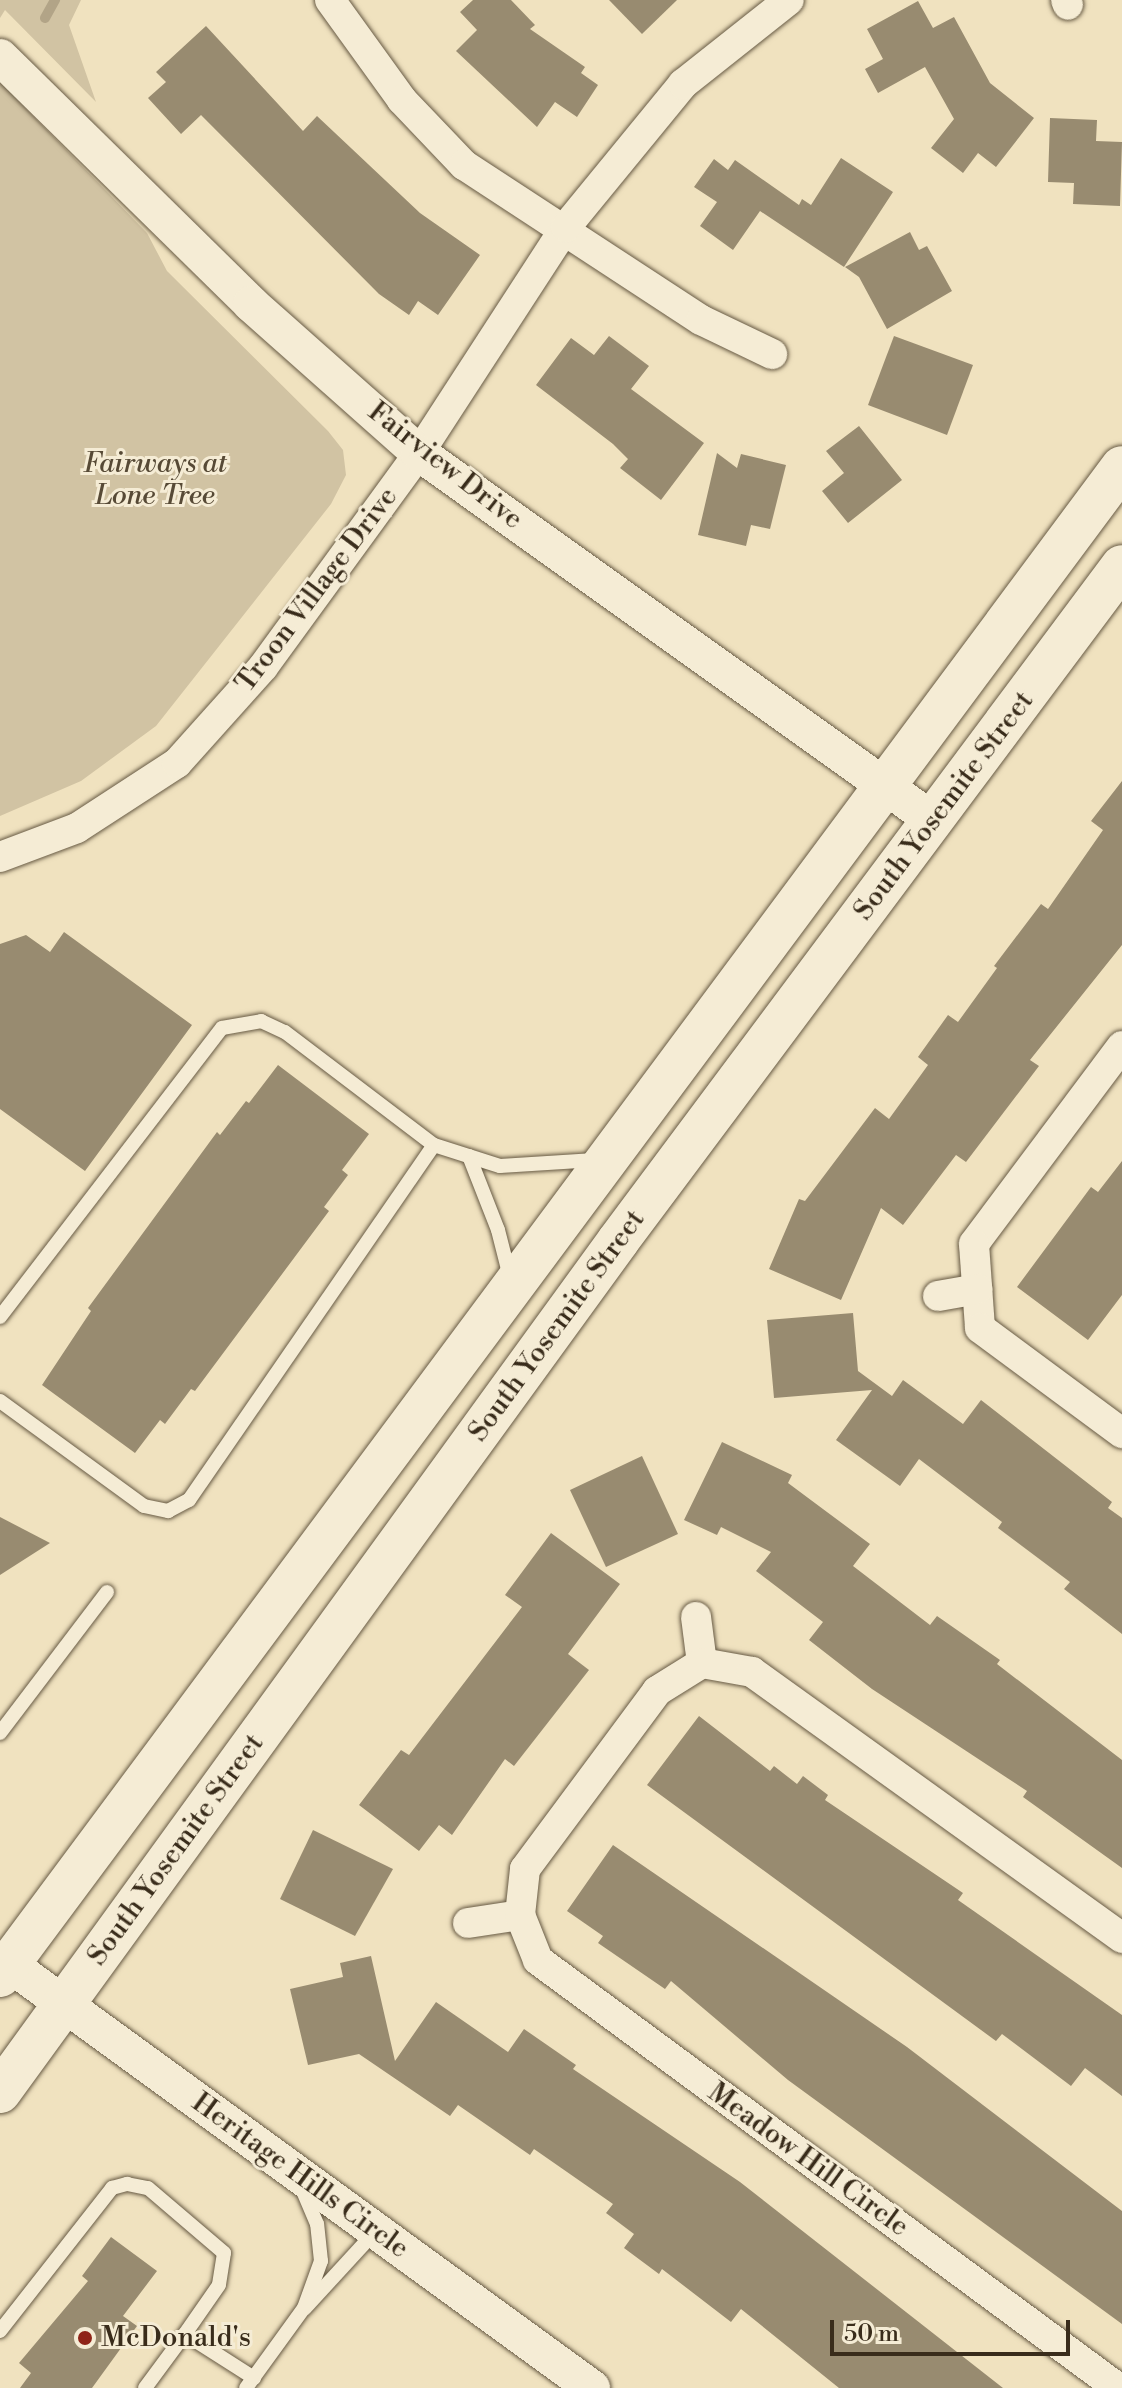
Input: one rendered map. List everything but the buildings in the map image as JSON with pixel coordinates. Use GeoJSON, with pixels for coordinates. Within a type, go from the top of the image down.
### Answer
{"type":"FeatureCollection","features":[{"type":"Feature","properties":{"kind":"main road","name":"South Yosemite Street"},"geometry":{"type":"LineString","coordinates":[[3,1966],[887,787],[1122,467]]}},
{"type":"Feature","properties":{"kind":"main road","name":"South Yosemite Street"},"geometry":{"type":"LineString","coordinates":[[0,2092],[618,1241],[1122,566]]}},
{"type":"Feature","properties":{"kind":"street"},"geometry":{"type":"LineString","coordinates":[[330,0],[402,100],[464,165],[566,227],[701,320],[772,354]]}},
{"type":"Feature","properties":{"kind":"street","name":"Troon Village Drive"},"geometry":{"type":"LineString","coordinates":[[0,857],[77,828],[177,763],[263,667],[419,453],[566,227],[683,84],[789,0]]}},
{"type":"Feature","properties":{"kind":"street","name":"Fairview Drive"},"geometry":{"type":"LineString","coordinates":[[0,57],[251,304],[419,453],[934,821]]}},
{"type":"Feature","properties":{"kind":"street"},"geometry":{"type":"LineString","coordinates":[[1122,1046],[974,1244],[980,1328],[1122,1433]]}},
{"type":"Feature","properties":{"kind":"street"},"geometry":{"type":"LineString","coordinates":[[938,1296],[977,1289]]}},
{"type":"Feature","properties":{"kind":"street"},"geometry":{"type":"LineString","coordinates":[[696,1617],[702,1663],[752,1672],[1122,1938]]}},
{"type":"Feature","properties":{"kind":"street","name":"Meadow Hill Circle"},"geometry":{"type":"LineString","coordinates":[[702,1663],[657,1691],[525,1869],[520,1915],[538,1960],[1118,2388]]}},
{"type":"Feature","properties":{"kind":"street"},"geometry":{"type":"LineString","coordinates":[[468,1923],[520,1915]]}},
{"type":"Feature","properties":{"kind":"street","name":"Heritage Hills Circle"},"geometry":{"type":"LineString","coordinates":[[3,1966],[64,2004],[376,2231],[576,2383]]}},
{"type":"Feature","properties":{"kind":"lane"},"geometry":{"type":"LineString","coordinates":[[0,1317],[222,1028],[261,1021],[285,1032],[434,1145],[500,1166],[528,1167],[608,1158]]}},
{"type":"Feature","properties":{"kind":"lane"},"geometry":{"type":"LineString","coordinates":[[0,1401],[144,1506],[168,1511],[189,1500],[434,1145]]}},
{"type":"Feature","properties":{"kind":"lane"},"geometry":{"type":"LineString","coordinates":[[469,1156],[498,1230],[512,1289]]}},
{"type":"Feature","properties":{"kind":"lane"},"geometry":{"type":"LineString","coordinates":[[0,1733],[107,1592]]}},
{"type":"Feature","properties":{"kind":"lane"},"geometry":{"type":"LineString","coordinates":[[289,2168],[317,2224],[321,2261],[304,2308]]}},
{"type":"Feature","properties":{"kind":"lane"},"geometry":{"type":"LineString","coordinates":[[0,2331],[112,2188],[127,2184],[148,2188],[224,2253],[219,2285],[145,2388]]}},
{"type":"Feature","properties":{"kind":"lane"},"geometry":{"type":"LineString","coordinates":[[185,2334],[250,2383],[304,2308],[376,2231]]}},
{"type":"Feature","properties":{"kind":"green space"},"geometry":{"type":"Polygon","coordinates":[[[0,0],[81,0],[69,25],[96,102],[5,10],[0,18],[0,0]]]}},
{"type":"Feature","properties":{"kind":"green space","name":"Fairways at Lone Tree"},"geometry":{"type":"Polygon","coordinates":[[[0,82],[147,233],[167,271],[328,431],[343,450],[346,475],[331,504],[156,726],[81,781],[0,816],[0,82]]]}},
{"type":"Feature","properties":{"kind":"waterway"},"geometry":{"type":"LineString","coordinates":[[45,18],[55,0]]}},
{"type":"Feature","properties":{"kind":"place","name":"McDonald's"},"geometry":{"type":"Point","coordinates":[85,2338]}}]}
